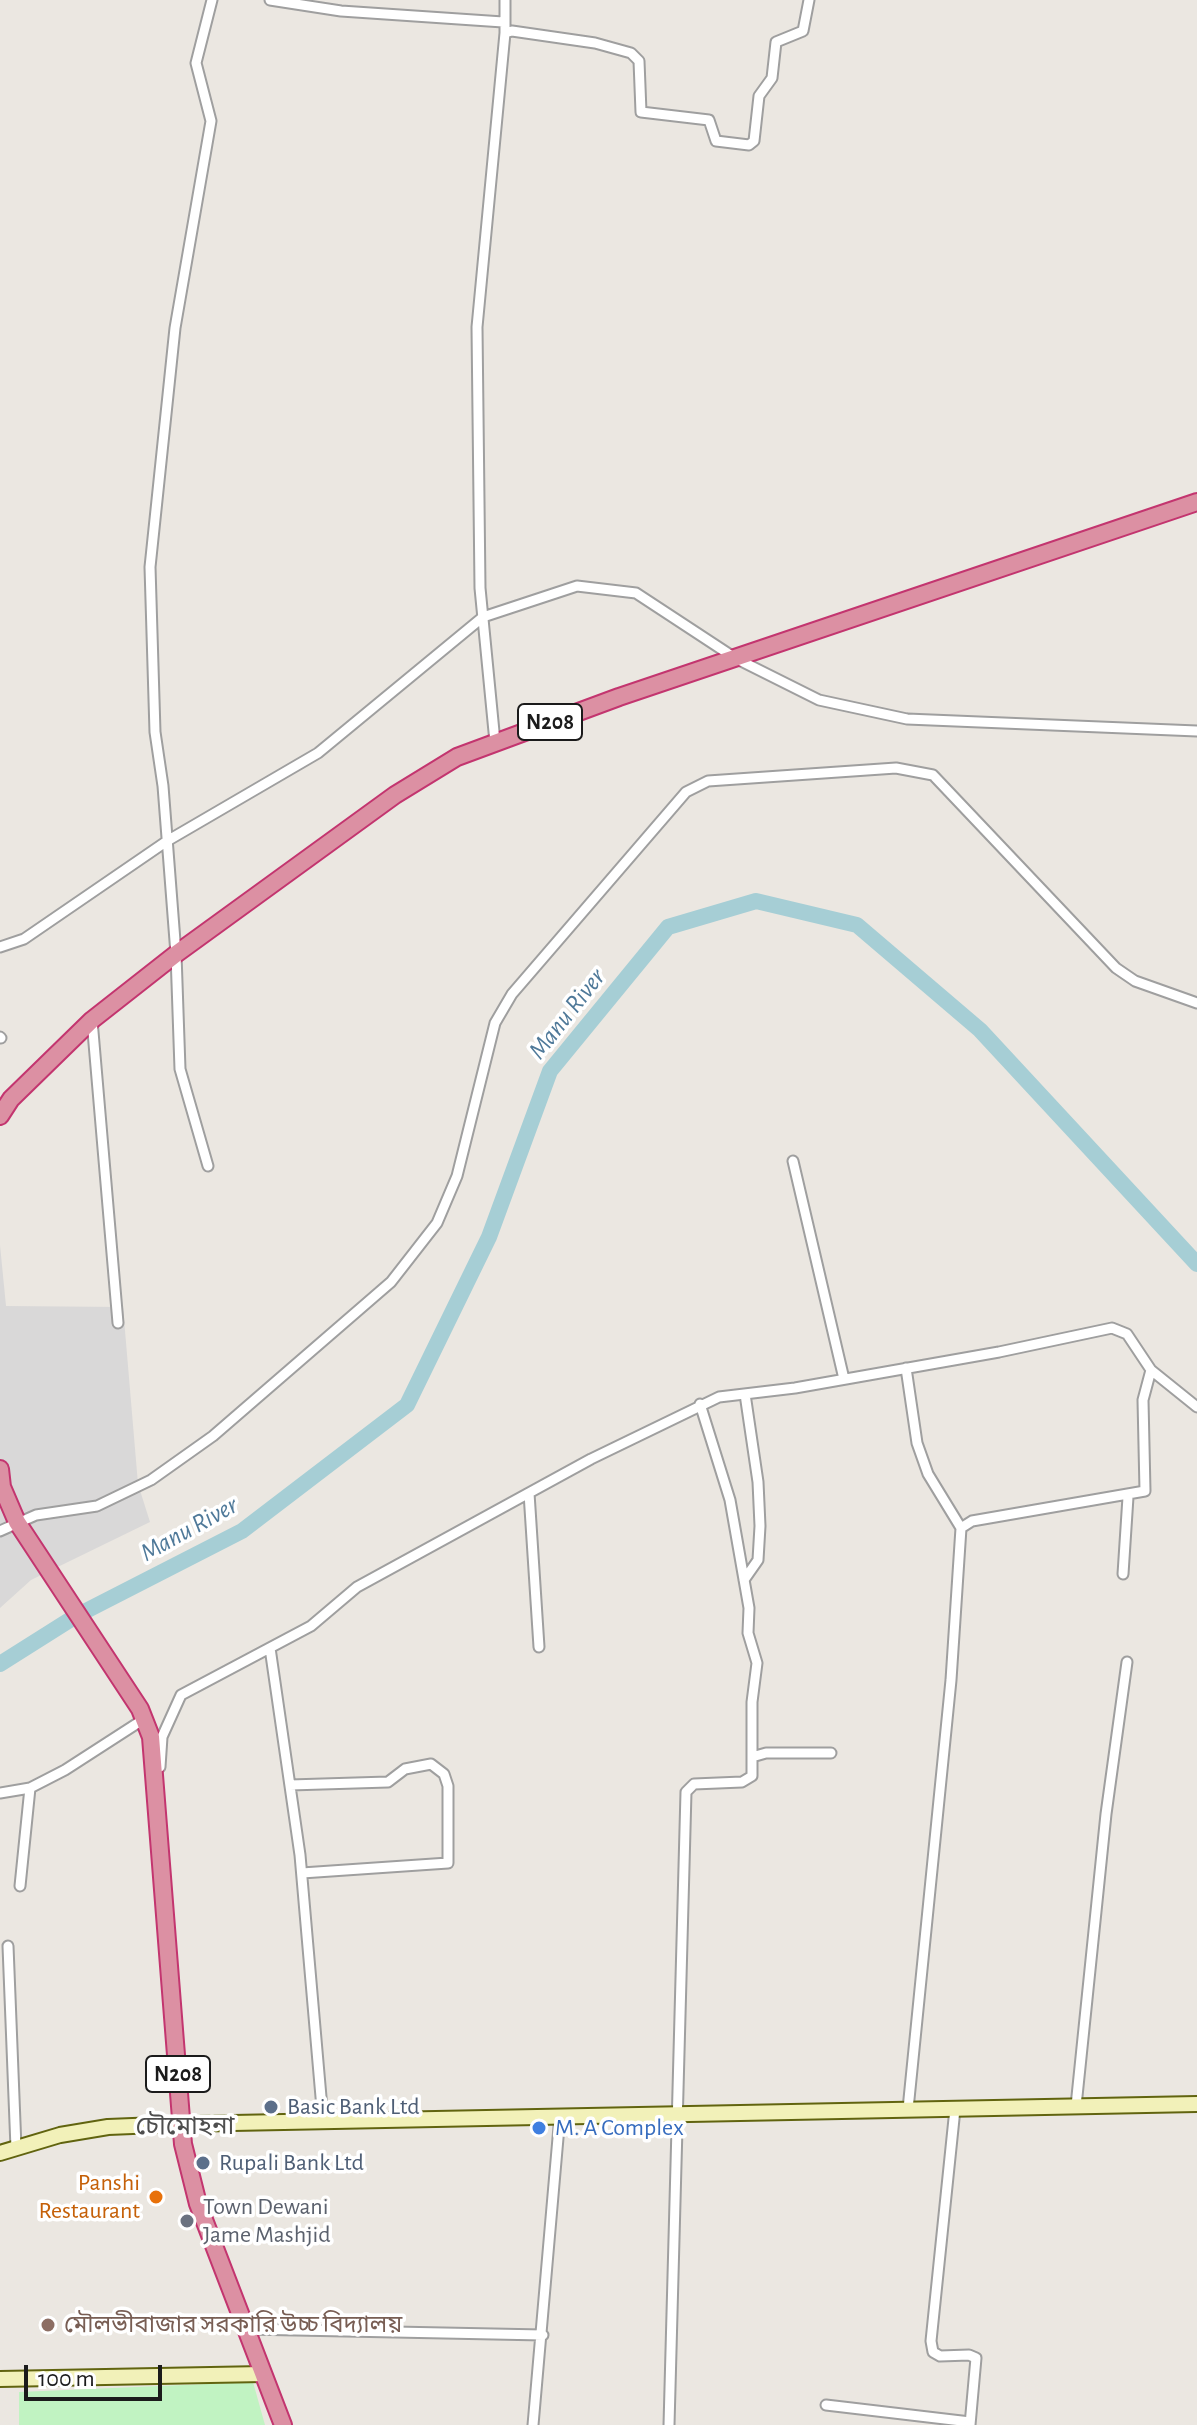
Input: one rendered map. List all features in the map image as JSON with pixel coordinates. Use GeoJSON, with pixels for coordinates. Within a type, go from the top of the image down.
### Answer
{"type":"FeatureCollection","features":[{"type":"Feature","properties":{"kind":"highway","name":"N208"},"geometry":{"type":"LineString","coordinates":[[1,1112],[92,1020],[176,954],[395,795],[457,757],[735,658],[1197,502]]}},
{"type":"Feature","properties":{"kind":"highway","name":"N208"},"geometry":{"type":"LineString","coordinates":[[0,1469],[2,1487],[21,1529],[142,1714],[151,1737],[183,2144],[198,2204],[283,2425]]}},
{"type":"Feature","properties":{"kind":"main road"},"geometry":{"type":"LineString","coordinates":[[0,2153],[60,2135],[108,2127],[680,2112],[1197,2104]]}},
{"type":"Feature","properties":{"kind":"main road"},"geometry":{"type":"LineString","coordinates":[[0,2379],[263,2374]]}},
{"type":"Feature","properties":{"kind":"street"},"geometry":{"type":"LineString","coordinates":[[208,1166],[181,1077],[176,954],[155,732],[150,567],[175,328],[211,121],[196,63],[212,0]]}},
{"type":"Feature","properties":{"kind":"street"},"geometry":{"type":"LineString","coordinates":[[270,0],[341,11],[503,22]]}},
{"type":"Feature","properties":{"kind":"street"},"geometry":{"type":"LineString","coordinates":[[495,742],[483,617],[477,327],[505,33],[505,0]]}},
{"type":"Feature","properties":{"kind":"street"},"geometry":{"type":"LineString","coordinates":[[505,33],[512,31],[595,43],[631,53],[639,61],[641,112],[709,120],[716,141],[749,145],[754,141],[759,96],[772,78],[776,42],[803,31],[809,0]]}},
{"type":"Feature","properties":{"kind":"street"},"geometry":{"type":"LineString","coordinates":[[0,947],[24,939],[167,841],[318,753],[483,617],[577,586],[636,593],[735,658],[819,700],[907,719],[1197,731]]}},
{"type":"Feature","properties":{"kind":"street"},"geometry":{"type":"LineString","coordinates":[[0,1531],[21,1529],[36,1515],[97,1506],[151,1480],[225,1427],[391,1282],[437,1223],[457,1176],[495,1023],[512,994],[686,792],[708,781],[896,768],[933,775],[1116,968],[1135,981],[1197,1003]]}},
{"type":"Feature","properties":{"kind":"street"},"geometry":{"type":"LineString","coordinates":[[92,1020],[118,1323]]}},
{"type":"Feature","properties":{"kind":"street"},"geometry":{"type":"LineString","coordinates":[[793,1161],[844,1379]]}},
{"type":"Feature","properties":{"kind":"street"},"geometry":{"type":"LineString","coordinates":[[157,1807],[162,1737],[181,1695],[311,1626],[357,1587],[700,1404],[1112,1328],[1127,1334],[1151,1370],[1197,1407]]}},
{"type":"Feature","properties":{"kind":"street"},"geometry":{"type":"LineString","coordinates":[[906,1368],[917,1443],[924,1464],[961,1528],[951,1680],[908,2109]]}},
{"type":"Feature","properties":{"kind":"street"},"geometry":{"type":"LineString","coordinates":[[961,1528],[972,1521],[1128,1497],[1145,1491],[1143,1400],[1151,1370]]}},
{"type":"Feature","properties":{"kind":"street"},"geometry":{"type":"LineString","coordinates":[[744,1580],[758,1560],[760,1526],[758,1482],[745,1394]]}},
{"type":"Feature","properties":{"kind":"street"},"geometry":{"type":"LineString","coordinates":[[669,2425],[680,2112],[686,1792],[694,1784],[748,1780],[757,1663],[748,1633],[749,1608],[730,1500],[700,1404]]}},
{"type":"Feature","properties":{"kind":"street"},"geometry":{"type":"LineString","coordinates":[[529,1493],[539,1647]]}},
{"type":"Feature","properties":{"kind":"street"},"geometry":{"type":"LineString","coordinates":[[1123,1574],[1128,1497]]}},
{"type":"Feature","properties":{"kind":"street"},"geometry":{"type":"LineString","coordinates":[[270,1648],[302,1873],[323,2120]]}},
{"type":"Feature","properties":{"kind":"street"},"geometry":{"type":"LineString","coordinates":[[1076,2106],[1106,1814],[1127,1662]]}},
{"type":"Feature","properties":{"kind":"street"},"geometry":{"type":"LineString","coordinates":[[0,1793],[30,1788],[65,1770],[142,1714]]}},
{"type":"Feature","properties":{"kind":"street"},"geometry":{"type":"LineString","coordinates":[[752,1757],[766,1753],[831,1753]]}},
{"type":"Feature","properties":{"kind":"street"},"geometry":{"type":"LineString","coordinates":[[290,1785],[388,1782],[405,1769],[431,1764],[444,1774],[448,1786],[448,1863],[302,1873]]}},
{"type":"Feature","properties":{"kind":"street"},"geometry":{"type":"LineString","coordinates":[[20,1886],[30,1788]]}},
{"type":"Feature","properties":{"kind":"street"},"geometry":{"type":"LineString","coordinates":[[8,1946],[16,2148]]}},
{"type":"Feature","properties":{"kind":"street"},"geometry":{"type":"LineString","coordinates":[[826,2405],[970,2424],[976,2358],[969,2355],[940,2356],[933,2352],[931,2341],[955,2109]]}},
{"type":"Feature","properties":{"kind":"street"},"geometry":{"type":"LineString","coordinates":[[533,2425],[560,2115]]}},
{"type":"Feature","properties":{"kind":"street"},"geometry":{"type":"LineString","coordinates":[[246,2329],[543,2335]]}},
{"type":"Feature","properties":{"kind":"shaded area"},"geometry":{"type":"Polygon","coordinates":[[[0,1245],[6,1306],[123,1307],[138,1484],[150,1522],[31,1580],[0,1608],[0,1245]]]}},
{"type":"Feature","properties":{"kind":"green space"},"geometry":{"type":"Polygon","coordinates":[[[253,2382],[265,2425],[19,2425],[19,2392],[253,2382]]]}},
{"type":"Feature","properties":{"kind":"waterway","name":"Manu River"},"geometry":{"type":"LineString","coordinates":[[0,1664],[76,1616],[242,1531],[407,1405],[489,1237],[550,1071],[668,927],[756,901],[857,925],[980,1030],[1197,1264]]}},
{"type":"Feature","properties":{"kind":"place","name":"Basic Bank Ltd"},"geometry":{"type":"Point","coordinates":[271,2107]}},
{"type":"Feature","properties":{"kind":"place","name":"M. A Complex"},"geometry":{"type":"Point","coordinates":[539,2128]}},
{"type":"Feature","properties":{"kind":"place","name":"Rupali Bank Ltd"},"geometry":{"type":"Point","coordinates":[203,2163]}},
{"type":"Feature","properties":{"kind":"place","name":"Panshi Restaurant"},"geometry":{"type":"Point","coordinates":[156,2197]}},
{"type":"Feature","properties":{"kind":"place","name":"Town Dewani Jame Mashjid"},"geometry":{"type":"Point","coordinates":[187,2221]}},
{"type":"Feature","properties":{"kind":"place","name":"মৌলভীবাজার সরকারি উচ্চ বিদ্যালয়"},"geometry":{"type":"Point","coordinates":[48,2325]}},
{"type":"Feature","properties":{"kind":"district","name":"চৌমোহনা"},"geometry":{"type":"Point","coordinates":[185,2126]}}]}
